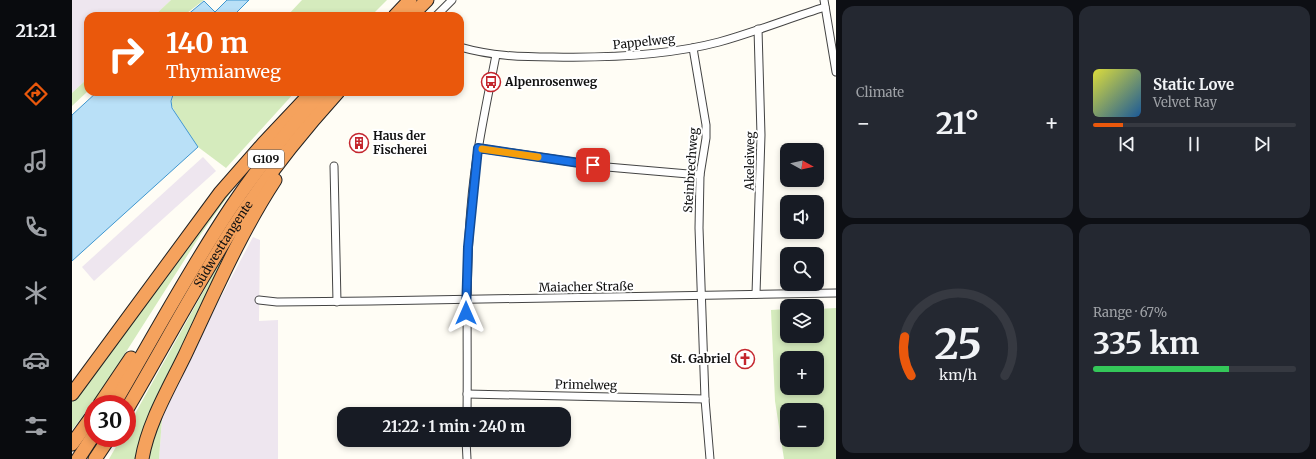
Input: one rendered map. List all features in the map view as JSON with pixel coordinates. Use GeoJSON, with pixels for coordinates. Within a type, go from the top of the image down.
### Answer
{"type":"FeatureCollection","features":[{"type":"Feature","properties":{"kind":"highway"},"geometry":{"type":"LineString","coordinates":[[399,12],[410,0]]}},
{"type":"Feature","properties":{"kind":"highway"},"geometry":{"type":"LineString","coordinates":[[415,12],[427,0]]}},
{"type":"Feature","properties":{"kind":"highway"},"geometry":{"type":"LineString","coordinates":[[72,394],[220,193],[258,149],[308,96]]}},
{"type":"Feature","properties":{"kind":"highway","name":"Südwesttangente"},"geometry":{"type":"LineString","coordinates":[[119,395],[215,232],[271,152],[319,96]]}},
{"type":"Feature","properties":{"kind":"highway","name":"Südwesttangente"},"geometry":{"type":"LineString","coordinates":[[136,395],[234,227],[269,175],[307,127],[334,96]]}},
{"type":"Feature","properties":{"kind":"highway"},"geometry":{"type":"LineString","coordinates":[[142,459],[146,443],[156,417],[220,281],[256,212],[307,127]]}},
{"type":"Feature","properties":{"kind":"highway"},"geometry":{"type":"LineString","coordinates":[[106,395],[142,341],[172,304]]}},
{"type":"Feature","properties":{"kind":"highway"},"geometry":{"type":"LineString","coordinates":[[136,400],[145,380]]}},
{"type":"Feature","properties":{"kind":"highway"},"geometry":{"type":"LineString","coordinates":[[72,444],[84,427]]}},
{"type":"Feature","properties":{"kind":"highway"},"geometry":{"type":"LineString","coordinates":[[78,459],[86,447]]}},
{"type":"Feature","properties":{"kind":"highway"},"geometry":{"type":"LineString","coordinates":[[95,459],[103,447]]}},
{"type":"Feature","properties":{"kind":"highway"},"geometry":{"type":"LineString","coordinates":[[106,459],[113,447]]}},
{"type":"Feature","properties":{"kind":"street"},"geometry":{"type":"LineString","coordinates":[[440,12],[452,0]]}},
{"type":"Feature","properties":{"kind":"street"},"geometry":{"type":"LineString","coordinates":[[825,3],[836,72]]}},
{"type":"Feature","properties":{"kind":"street","name":"Pappelweg"},"geometry":{"type":"LineString","coordinates":[[464,48],[496,55],[588,58],[694,48],[719,42],[758,29],[825,3]]}},
{"type":"Feature","properties":{"kind":"street","name":"Akeleiweg"},"geometry":{"type":"LineString","coordinates":[[756,294],[761,135],[758,29]]}},
{"type":"Feature","properties":{"kind":"street","name":"Steinbrechweg"},"geometry":{"type":"LineString","coordinates":[[694,48],[706,125],[706,138],[700,175],[699,228],[705,398],[710,459]]}},
{"type":"Feature","properties":{"kind":"street"},"geometry":{"type":"LineString","coordinates":[[467,407],[466,300],[471,206],[478,148],[496,55]]}},
{"type":"Feature","properties":{"kind":"street"},"geometry":{"type":"LineString","coordinates":[[478,148],[606,167],[700,175]]}},
{"type":"Feature","properties":{"kind":"street"},"geometry":{"type":"LineString","coordinates":[[334,166],[337,302]]}},
{"type":"Feature","properties":{"kind":"street","name":"Maiacher Straße"},"geometry":{"type":"LineString","coordinates":[[259,300],[277,302],[337,302],[756,294],[836,294]]}},
{"type":"Feature","properties":{"kind":"street","name":"Primelweg"},"geometry":{"type":"LineString","coordinates":[[467,394],[705,398]]}},
{"type":"Feature","properties":{"kind":"street"},"geometry":{"type":"LineString","coordinates":[[466,447],[466,459]]}},
{"type":"Feature","properties":{"kind":"shaded area"},"geometry":{"type":"Polygon","coordinates":[[[72,0],[171,0],[158,12],[84,12],[84,82],[72,93],[72,0]]]}},
{"type":"Feature","properties":{"kind":"shaded area"},"geometry":{"type":"Polygon","coordinates":[[[203,157],[216,171],[94,281],[82,267],[203,157]]]}},
{"type":"Feature","properties":{"kind":"shaded area"},"geometry":{"type":"Polygon","coordinates":[[[253,237],[260,240],[259,321],[278,320],[278,459],[159,459],[163,406],[253,237]]]}},
{"type":"Feature","properties":{"kind":"green space"},"geometry":{"type":"Polygon","coordinates":[[[171,0],[204,0],[188,12],[158,12],[171,0]]]}},
{"type":"Feature","properties":{"kind":"green space"},"geometry":{"type":"Polygon","coordinates":[[[302,0],[387,0],[375,12],[291,12],[302,0]]]}},
{"type":"Feature","properties":{"kind":"green space"},"geometry":{"type":"Polygon","coordinates":[[[84,82],[84,95],[72,106],[72,93],[84,82]]]}},
{"type":"Feature","properties":{"kind":"green space"},"geometry":{"type":"Polygon","coordinates":[[[173,96],[291,96],[226,168],[198,147],[171,104],[173,96]]]}},
{"type":"Feature","properties":{"kind":"green space"},"geometry":{"type":"Polygon","coordinates":[[[249,167],[201,234],[99,395],[84,395],[84,414],[72,430],[72,402],[186,242],[249,167]]]}},
{"type":"Feature","properties":{"kind":"green space"},"geometry":{"type":"Polygon","coordinates":[[[231,242],[235,246],[138,459],[109,459],[116,447],[136,447],[136,412],[231,242]]]}},
{"type":"Feature","properties":{"kind":"green space"},"geometry":{"type":"Polygon","coordinates":[[[836,308],[836,459],[784,459],[782,447],[824,447],[824,403],[780,403],[780,433],[775,401],[771,310],[780,309],[780,343],[824,343],[824,309],[836,308]]]}},
{"type":"Feature","properties":{"kind":"green space"},"geometry":{"type":"Polygon","coordinates":[[[163,406],[159,459],[144,459],[163,406]]]}},
{"type":"Feature","properties":{"kind":"water"},"geometry":{"type":"Polygon","coordinates":[[[227,0],[249,0],[237,12],[215,12],[227,0]]]}},
{"type":"Feature","properties":{"kind":"water"},"geometry":{"type":"Polygon","coordinates":[[[204,1],[215,12],[191,12],[204,1]]]}},
{"type":"Feature","properties":{"kind":"water"},"geometry":{"type":"Polygon","coordinates":[[[93,96],[173,96],[171,101],[172,108],[198,147],[72,261],[72,115],[93,96]]]}},
{"type":"Feature","properties":{"kind":"slow traffic"},"geometry":{"type":"LineString","coordinates":[[482,149],[538,157]]}},
{"type":"Feature","properties":{"kind":"place","name":"Alpenrosenweg"},"geometry":{"type":"Point","coordinates":[491,82]}},
{"type":"Feature","properties":{"kind":"place","name":"Haus der Fischerei"},"geometry":{"type":"Point","coordinates":[359,143]}},
{"type":"Feature","properties":{"kind":"place","name":"St. Gabriel"},"geometry":{"type":"Point","coordinates":[745,359]}},
{"type":"Feature","properties":{"kind":"route"},"geometry":{"type":"LineString","coordinates":[[466,313],[468,247],[478,148],[593,165]]}}]}
